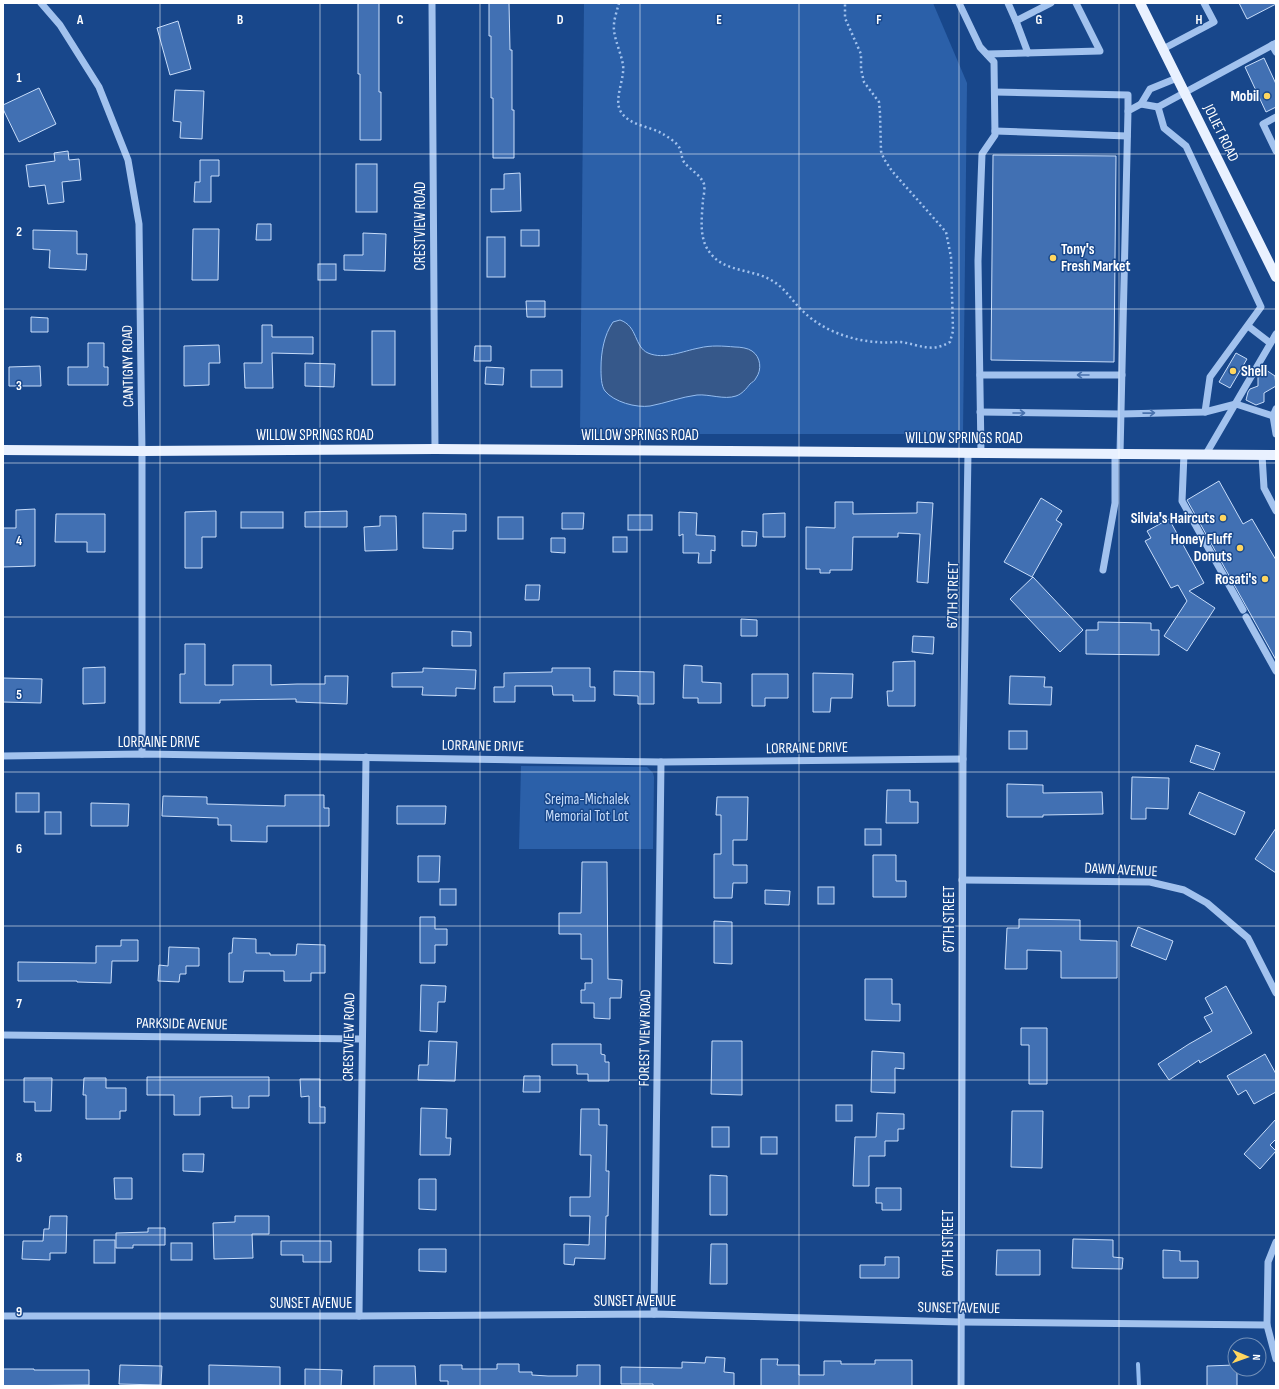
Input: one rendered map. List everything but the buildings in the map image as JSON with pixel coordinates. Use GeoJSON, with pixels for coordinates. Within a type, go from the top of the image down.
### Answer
{"type":"FeatureCollection","features":[{"type":"Feature","properties":{"kind":"main road","name":"JOLIET ROAD"},"geometry":{"type":"LineString","coordinates":[[1140,3],[1276,277]]}},
{"type":"Feature","properties":{"kind":"main road","name":"WILLOW SPRINGS ROAD"},"geometry":{"type":"LineString","coordinates":[[3,450],[142,451],[435,449],[1276,455]]}},
{"type":"Feature","properties":{"kind":"street","name":"CANTIGNY ROAD"},"geometry":{"type":"LineString","coordinates":[[41,3],[60,25],[100,87],[128,160],[139,224],[142,451],[142,754]]}},
{"type":"Feature","properties":{"kind":"street","name":"CRESTVIEW ROAD"},"geometry":{"type":"LineString","coordinates":[[432,3],[435,449]]}},
{"type":"Feature","properties":{"kind":"street"},"geometry":{"type":"LineString","coordinates":[[959,3],[980,48],[994,62],[995,135],[982,154],[978,261],[981,453]]}},
{"type":"Feature","properties":{"kind":"street"},"geometry":{"type":"LineString","coordinates":[[1008,3],[1028,53]]}},
{"type":"Feature","properties":{"kind":"street"},"geometry":{"type":"LineString","coordinates":[[1016,21],[1050,3]]}},
{"type":"Feature","properties":{"kind":"street"},"geometry":{"type":"LineString","coordinates":[[987,54],[1100,51],[1076,3]]}},
{"type":"Feature","properties":{"kind":"street"},"geometry":{"type":"LineString","coordinates":[[1163,49],[1214,22],[1204,3]]}},
{"type":"Feature","properties":{"kind":"street"},"geometry":{"type":"LineString","coordinates":[[1142,104],[1158,107],[1274,44],[1276,52]]}},
{"type":"Feature","properties":{"kind":"street"},"geometry":{"type":"LineString","coordinates":[[1128,111],[1142,104],[1150,89],[1177,78]]}},
{"type":"Feature","properties":{"kind":"street"},"geometry":{"type":"LineString","coordinates":[[995,92],[1128,95],[1121,414],[1115,503],[1103,570]]}},
{"type":"Feature","properties":{"kind":"street"},"geometry":{"type":"LineString","coordinates":[[1158,107],[1164,128],[1186,146],[1261,307],[1210,377],[1204,412]]}},
{"type":"Feature","properties":{"kind":"street"},"geometry":{"type":"LineString","coordinates":[[1276,117],[1263,124],[1276,151]]}},
{"type":"Feature","properties":{"kind":"street"},"geometry":{"type":"LineString","coordinates":[[995,131],[1128,136]]}},
{"type":"Feature","properties":{"kind":"street"},"geometry":{"type":"LineString","coordinates":[[1248,326],[1270,344]]}},
{"type":"Feature","properties":{"kind":"street"},"geometry":{"type":"LineString","coordinates":[[1206,454],[1276,334]]}},
{"type":"Feature","properties":{"kind":"street"},"geometry":{"type":"LineString","coordinates":[[980,375],[1122,375]]}},
{"type":"Feature","properties":{"kind":"street"},"geometry":{"type":"LineString","coordinates":[[980,412],[1121,414],[1204,412],[1236,404],[1274,413],[1276,434]]}},
{"type":"Feature","properties":{"kind":"street","name":"67TH STREET"},"geometry":{"type":"LineString","coordinates":[[961,1386],[962,880],[968,453]]}},
{"type":"Feature","properties":{"kind":"street"},"geometry":{"type":"LineString","coordinates":[[1184,454],[1182,501],[1243,610]]}},
{"type":"Feature","properties":{"kind":"street"},"geometry":{"type":"LineString","coordinates":[[1262,455],[1264,488],[1276,511]]}},
{"type":"Feature","properties":{"kind":"street"},"geometry":{"type":"LineString","coordinates":[[1246,617],[1276,671]]}},
{"type":"Feature","properties":{"kind":"street","name":"LORRAINE DRIVE"},"geometry":{"type":"LineString","coordinates":[[3,756],[142,754],[661,762],[963,759]]}},
{"type":"Feature","properties":{"kind":"street","name":"CRESTVIEW ROAD"},"geometry":{"type":"LineString","coordinates":[[359,1316],[361,1039],[366,757]]}},
{"type":"Feature","properties":{"kind":"street","name":"FOREST VIEW ROAD"},"geometry":{"type":"LineString","coordinates":[[654,1314],[661,762]]}},
{"type":"Feature","properties":{"kind":"street","name":"DAWN AVENUE"},"geometry":{"type":"LineString","coordinates":[[962,880],[1150,882],[1184,890],[1206,903],[1248,938],[1276,994]]}},
{"type":"Feature","properties":{"kind":"street","name":"PARKSIDE AVENUE"},"geometry":{"type":"LineString","coordinates":[[3,1035],[361,1039]]}},
{"type":"Feature","properties":{"kind":"street"},"geometry":{"type":"LineString","coordinates":[[1276,1242],[1268,1262],[1267,1325],[1276,1359]]}},
{"type":"Feature","properties":{"kind":"street","name":"SUNSET AVENUE"},"geometry":{"type":"LineString","coordinates":[[3,1316],[654,1314],[961,1322],[1267,1325]]}},
{"type":"Feature","properties":{"kind":"path"},"geometry":{"type":"LineString","coordinates":[[619,3],[614,29],[623,65],[623,76],[618,103],[621,112],[631,121],[664,134],[679,147],[683,160],[690,169],[698,175],[704,185],[702,228],[704,244],[711,255],[721,263],[761,275],[772,281],[784,289],[804,313],[835,333],[875,342],[900,342],[930,348],[941,347],[950,342],[953,331],[952,257],[946,232],[892,171],[884,159],[881,151],[879,102],[864,82],[861,69],[861,54],[845,18],[845,3]]}},
{"type":"Feature","properties":{"kind":"green space"},"geometry":{"type":"Polygon","coordinates":[[[584,3],[933,3],[967,83],[963,434],[580,434],[584,3]]]}},
{"type":"Feature","properties":{"kind":"green space","name":"Srejma-Michalek Memorial Tot Lot"},"geometry":{"type":"Polygon","coordinates":[[[521,766],[647,767],[653,773],[654,777],[653,849],[519,849],[521,766]]]}},
{"type":"Feature","properties":{"kind":"shaded area"},"geometry":{"type":"Polygon","coordinates":[[[620,320],[630,327],[640,346],[648,353],[654,355],[660,356],[674,354],[712,346],[739,347],[748,349],[755,354],[759,360],[760,368],[758,375],[742,393],[731,397],[697,395],[650,406],[632,405],[620,401],[605,391],[601,368],[602,350],[607,332],[613,322],[620,320]]]}},
{"type":"Feature","properties":{"kind":"waterway"},"geometry":{"type":"LineString","coordinates":[[1138,1364],[1139,1386]]}},
{"type":"Feature","properties":{"kind":"place","name":"Mobil"},"geometry":{"type":"Point","coordinates":[1267,96]}},
{"type":"Feature","properties":{"kind":"place","name":"Tony's Fresh Market"},"geometry":{"type":"Point","coordinates":[1053,258]}},
{"type":"Feature","properties":{"kind":"place","name":"Shell"},"geometry":{"type":"Point","coordinates":[1233,371]}},
{"type":"Feature","properties":{"kind":"place","name":"Silvia's Haircuts"},"geometry":{"type":"Point","coordinates":[1223,518]}},
{"type":"Feature","properties":{"kind":"place","name":"Honey Fluff Donuts"},"geometry":{"type":"Point","coordinates":[1240,548]}},
{"type":"Feature","properties":{"kind":"place","name":"Rosati's"},"geometry":{"type":"Point","coordinates":[1265,579]}}]}
